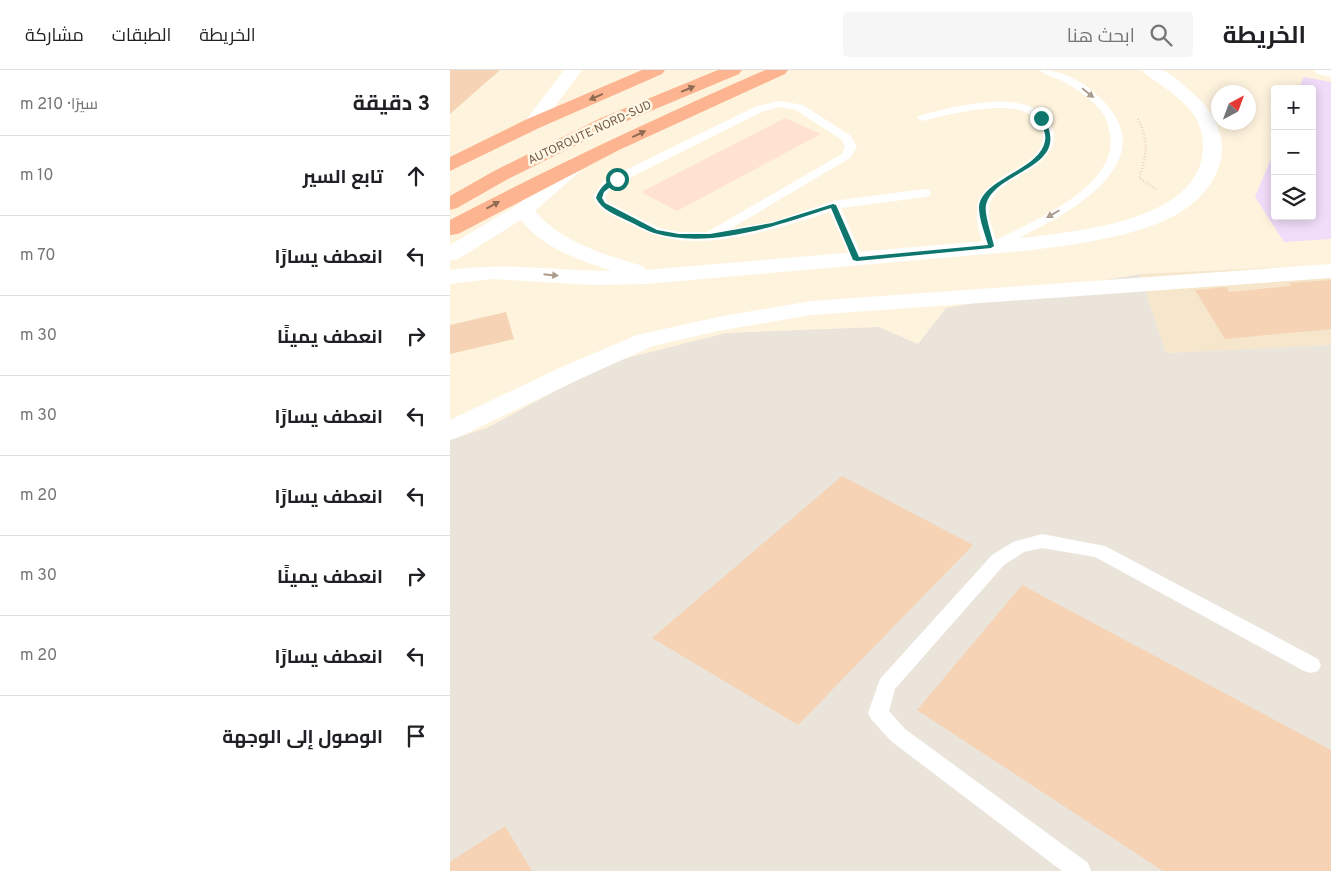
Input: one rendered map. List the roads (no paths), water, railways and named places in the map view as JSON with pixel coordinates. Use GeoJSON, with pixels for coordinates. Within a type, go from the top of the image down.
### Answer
{"type":"FeatureCollection","features":[{"type":"Feature","properties":{"kind":"highway","name":"AUTOROUTE NORD-SUD"},"geometry":{"type":"LineString","coordinates":[[450,165],[532,124],[656,70]]}},
{"type":"Feature","properties":{"kind":"highway","name":"AUTOROUTE NORD-SUD"},"geometry":{"type":"LineString","coordinates":[[450,204],[501,175],[608,122],[733,70]]}},
{"type":"Feature","properties":{"kind":"highway"},"geometry":{"type":"LineString","coordinates":[[450,229],[515,193],[580,161],[779,70]]}},
{"type":"Feature","properties":{"kind":"street"},"geometry":{"type":"LineString","coordinates":[[532,124],[573,70]]}},
{"type":"Feature","properties":{"kind":"street"},"geometry":{"type":"LineString","coordinates":[[450,277],[502,271],[581,278],[656,276],[857,260],[1070,238],[1148,220],[1178,205],[1195,189],[1210,170],[1214,152],[1213,134],[1205,116],[1182,91],[1151,70]]}},
{"type":"Feature","properties":{"kind":"street"},"geometry":{"type":"LineString","coordinates":[[1167,70],[1178,70],[1182,91]]}},
{"type":"Feature","properties":{"kind":"street"},"geometry":{"type":"LineString","coordinates":[[1322,70],[1331,72]]}},
{"type":"Feature","properties":{"kind":"street"},"geometry":{"type":"LineString","coordinates":[[450,254],[523,210],[580,161]]}},
{"type":"Feature","properties":{"kind":"street"},"geometry":{"type":"LineString","coordinates":[[523,210],[538,228],[554,238],[620,267],[656,276]]}},
{"type":"Feature","properties":{"kind":"street"},"geometry":{"type":"LineString","coordinates":[[502,271],[534,256],[554,238]]}},
{"type":"Feature","properties":{"kind":"street"},"geometry":{"type":"LineString","coordinates":[[450,431],[573,372],[646,340],[727,322],[820,307],[1331,271]]}},
{"type":"Feature","properties":{"kind":"lane"},"geometry":{"type":"LineString","coordinates":[[922,118],[981,106],[1003,105],[1034,113],[1045,123],[1049,140],[1046,149],[1038,158],[993,190],[986,198],[982,208],[991,246],[1080,198],[1107,173],[1118,151],[1117,129],[1106,108],[1085,90],[1045,70]]}},
{"type":"Feature","properties":{"kind":"lane"},"geometry":{"type":"LineString","coordinates":[[710,236],[846,156],[849,151],[850,142],[847,138],[799,107],[787,104],[773,104],[761,108],[632,171],[607,184],[601,191],[599,198],[602,204],[609,209],[655,231],[679,236],[710,236],[774,225],[833,205],[857,200],[925,194]]}},
{"type":"Feature","properties":{"kind":"lane"},"geometry":{"type":"LineString","coordinates":[[833,205],[857,260]]}},
{"type":"Feature","properties":{"kind":"lane"},"geometry":{"type":"LineString","coordinates":[[1080,871],[898,735],[878,713],[887,685],[998,560],[1019,547],[1042,541],[1099,551],[1312,665]]}}]}
